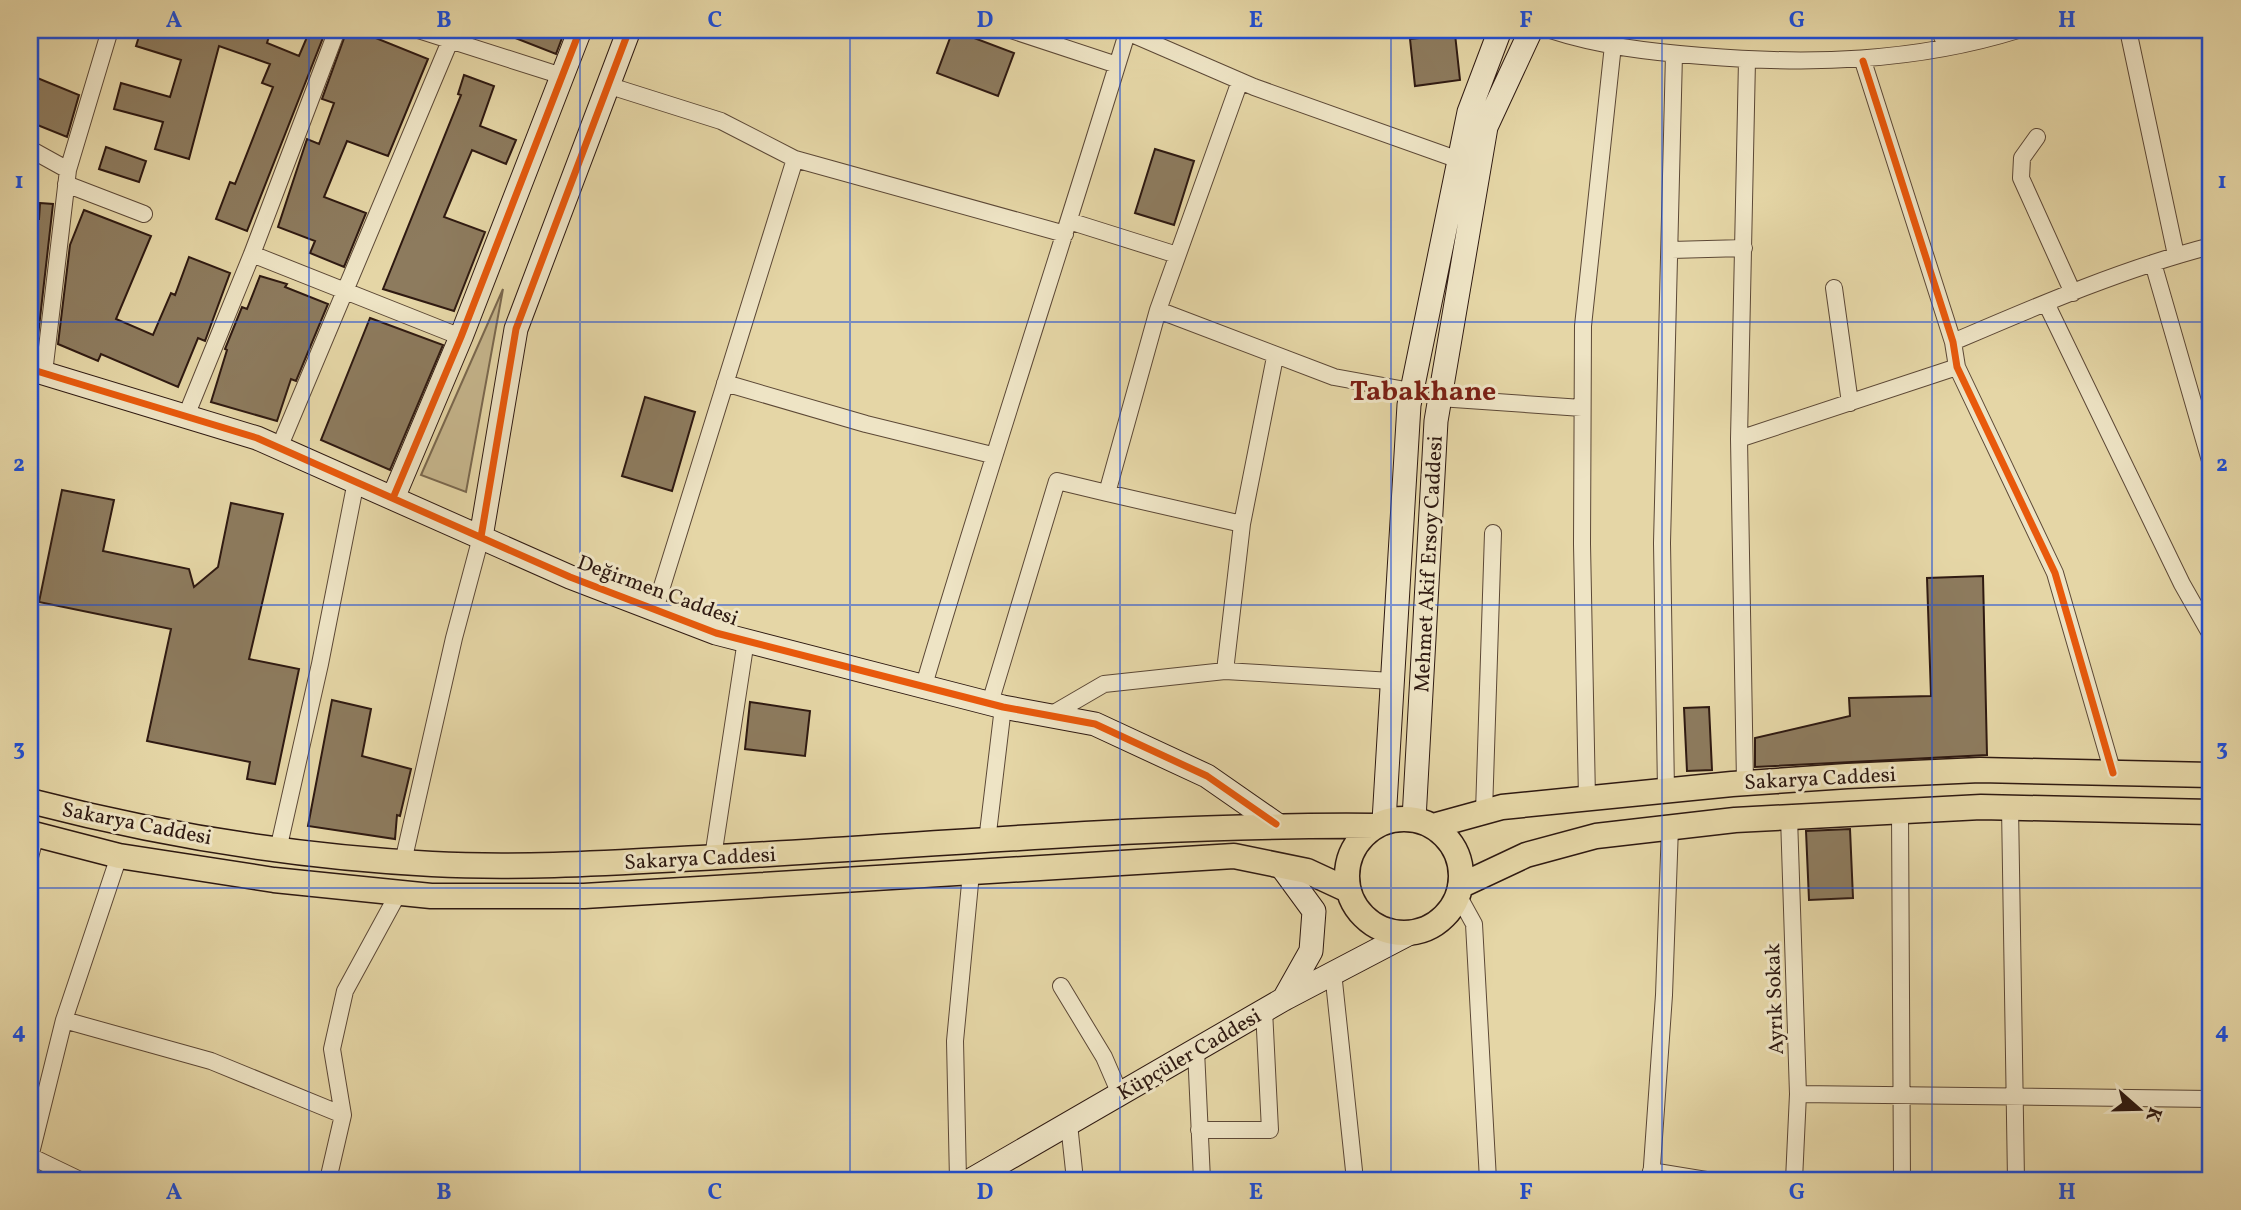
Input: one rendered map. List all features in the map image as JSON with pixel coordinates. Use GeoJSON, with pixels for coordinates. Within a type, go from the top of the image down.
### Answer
{"type":"FeatureCollection","features":[{"type":"Feature","properties":{"kind":"main road","name":"Sakarya Caddesi"},"geometry":{"type":"LineString","coordinates":[[1423,823],[1502,807],[1745,783],[1980,770],[2211,775]]}},
{"type":"Feature","properties":{"kind":"main road","name":"Sakarya Caddesi"},"geometry":{"type":"LineString","coordinates":[[30,801],[125,825],[278,850],[403,862],[583,865],[1276,824],[1380,823]]}},
{"type":"Feature","properties":{"kind":"main road","name":"Sakarya Caddesi"},"geometry":{"type":"LineString","coordinates":[[1459,890],[1526,855],[1596,836],[1670,827],[1789,817],[2010,807],[2211,812]]}},
{"type":"Feature","properties":{"kind":"main road"},"geometry":{"type":"LineString","coordinates":[[1380,823],[1423,823],[1446,837],[1456,851],[1461,868],[1459,890],[1439,921],[1410,933],[1378,928],[1364,918],[1348,890],[1346,871],[1351,853],[1361,837],[1380,823]]}},
{"type":"Feature","properties":{"kind":"main road","name":"Sakarya Caddesi"},"geometry":{"type":"LineString","coordinates":[[32,841],[274,880],[430,896],[584,896],[1234,856],[1307,871],[1348,890]]}},
{"type":"Feature","properties":{"kind":"street"},"geometry":{"type":"LineString","coordinates":[[37,371],[67,177],[110,30]]}},
{"type":"Feature","properties":{"kind":"street"},"geometry":{"type":"LineString","coordinates":[[186,416],[252,254],[337,30]]}},
{"type":"Feature","properties":{"kind":"street"},"geometry":{"type":"LineString","coordinates":[[418,30],[562,76]]}},
{"type":"Feature","properties":{"kind":"street"},"geometry":{"type":"LineString","coordinates":[[394,498],[461,337],[580,30]]}},
{"type":"Feature","properties":{"kind":"street"},"geometry":{"type":"LineString","coordinates":[[403,862],[454,638],[481,537],[516,329],[629,30]]}},
{"type":"Feature","properties":{"kind":"street"},"geometry":{"type":"LineString","coordinates":[[1010,30],[1117,65]]}},
{"type":"Feature","properties":{"kind":"street","name":"Mehmet Akif Ersoy Caddesi"},"geometry":{"type":"LineString","coordinates":[[1380,823],[1412,391],[1469,111],[1500,30]]}},
{"type":"Feature","properties":{"kind":"street","name":"Mehmet Akif Ersoy Caddesi"},"geometry":{"type":"LineString","coordinates":[[1423,823],[1439,398],[1486,127],[1531,30]]}},
{"type":"Feature","properties":{"kind":"street"},"geometry":{"type":"LineString","coordinates":[[1550,30],[1613,45],[1674,54],[1747,60],[1863,61],[1982,41],[2018,30]]}},
{"type":"Feature","properties":{"kind":"street"},"geometry":{"type":"LineString","coordinates":[[1939,30],[1947,47]]}},
{"type":"Feature","properties":{"kind":"street"},"geometry":{"type":"LineString","coordinates":[[2128,30],[2176,255]]}},
{"type":"Feature","properties":{"kind":"street"},"geometry":{"type":"LineString","coordinates":[[924,685],[992,455],[1067,228],[1127,31],[1240,81],[1459,160]]}},
{"type":"Feature","properties":{"kind":"street"},"geometry":{"type":"LineString","coordinates":[[279,448],[450,41]]}},
{"type":"Feature","properties":{"kind":"street"},"geometry":{"type":"LineString","coordinates":[[1587,799],[1583,326],[1613,45]]}},
{"type":"Feature","properties":{"kind":"street"},"geometry":{"type":"LineString","coordinates":[[1665,791],[1662,543],[1674,54]]}},
{"type":"Feature","properties":{"kind":"street"},"geometry":{"type":"LineString","coordinates":[[1745,783],[1739,439],[1747,60]]}},
{"type":"Feature","properties":{"kind":"street"},"geometry":{"type":"LineString","coordinates":[[1863,61],[1953,342],[1957,367],[2055,573],[2113,773]]}},
{"type":"Feature","properties":{"kind":"street"},"geometry":{"type":"LineString","coordinates":[[1107,493],[1158,310],[1240,81]]}},
{"type":"Feature","properties":{"kind":"street"},"geometry":{"type":"LineString","coordinates":[[607,85],[721,121],[795,159],[1177,255]]}},
{"type":"Feature","properties":{"kind":"street"},"geometry":{"type":"LineString","coordinates":[[2037,137],[2022,158],[2021,178],[2073,293]]}},
{"type":"Feature","properties":{"kind":"street"},"geometry":{"type":"LineString","coordinates":[[30,149],[67,177],[144,214]]}},
{"type":"Feature","properties":{"kind":"street"},"geometry":{"type":"LineString","coordinates":[[655,610],[795,159]]}},
{"type":"Feature","properties":{"kind":"street"},"geometry":{"type":"LineString","coordinates":[[1953,342],[2046,303],[2153,263],[2211,246]]}},
{"type":"Feature","properties":{"kind":"street"},"geometry":{"type":"LineString","coordinates":[[1671,250],[1744,248]]}},
{"type":"Feature","properties":{"kind":"street"},"geometry":{"type":"LineString","coordinates":[[252,254],[461,337]]}},
{"type":"Feature","properties":{"kind":"street"},"geometry":{"type":"LineString","coordinates":[[2153,263],[2211,464]]}},
{"type":"Feature","properties":{"kind":"street"},"geometry":{"type":"LineString","coordinates":[[1833,288],[1850,402]]}},
{"type":"Feature","properties":{"kind":"street"},"geometry":{"type":"LineString","coordinates":[[2046,303],[2182,584],[2211,635]]}},
{"type":"Feature","properties":{"kind":"street"},"geometry":{"type":"LineString","coordinates":[[1158,310],[1275,357],[1334,377],[1412,391]]}},
{"type":"Feature","properties":{"kind":"street"},"geometry":{"type":"LineString","coordinates":[[1225,671],[1242,524],[1275,357]]}},
{"type":"Feature","properties":{"kind":"street"},"geometry":{"type":"LineString","coordinates":[[1739,439],[1957,367]]}},
{"type":"Feature","properties":{"kind":"street","name":"Değirmen Caddesi"},"geometry":{"type":"LineString","coordinates":[[37,371],[186,416],[279,448],[570,577],[716,633],[996,705],[1095,724],[1207,776],[1276,824]]}},
{"type":"Feature","properties":{"kind":"street"},"geometry":{"type":"LineString","coordinates":[[725,383],[866,424],[992,455]]}},
{"type":"Feature","properties":{"kind":"street"},"geometry":{"type":"LineString","coordinates":[[1439,398],[1582,408]]}},
{"type":"Feature","properties":{"kind":"street"},"geometry":{"type":"LineString","coordinates":[[278,850],[320,664],[356,481]]}},
{"type":"Feature","properties":{"kind":"street"},"geometry":{"type":"LineString","coordinates":[[987,841],[996,705],[1057,481],[1242,524]]}},
{"type":"Feature","properties":{"kind":"street"},"geometry":{"type":"LineString","coordinates":[[1484,812],[1493,533]]}},
{"type":"Feature","properties":{"kind":"street"},"geometry":{"type":"LineString","coordinates":[[713,857],[746,640]]}},
{"type":"Feature","properties":{"kind":"street"},"geometry":{"type":"LineString","coordinates":[[1049,716],[1104,684],[1225,671],[1392,681]]}},
{"type":"Feature","properties":{"kind":"street"},"geometry":{"type":"LineString","coordinates":[[2010,807],[2016,1180]]}},
{"type":"Feature","properties":{"kind":"street"},"geometry":{"type":"LineString","coordinates":[[1900,811],[1902,1180]]}},
{"type":"Feature","properties":{"kind":"street","name":"Ayrık Sokak"},"geometry":{"type":"LineString","coordinates":[[1789,817],[1798,1094],[1794,1180]]}},
{"type":"Feature","properties":{"kind":"street"},"geometry":{"type":"LineString","coordinates":[[1670,827],[1664,995],[1651,1176],[1706,1180]]}},
{"type":"Feature","properties":{"kind":"street"},"geometry":{"type":"LineString","coordinates":[[80,1180],[30,1157],[64,1020],[119,856]]}},
{"type":"Feature","properties":{"kind":"street"},"geometry":{"type":"LineString","coordinates":[[1199,1130],[1270,1130],[1274,1004],[1311,951],[1314,911],[1281,866]]}},
{"type":"Feature","properties":{"kind":"street"},"geometry":{"type":"LineString","coordinates":[[958,1180],[955,1041],[971,873]]}},
{"type":"Feature","properties":{"kind":"street"},"geometry":{"type":"LineString","coordinates":[[1459,890],[1474,924],[1488,1180]]}},
{"type":"Feature","properties":{"kind":"street"},"geometry":{"type":"LineString","coordinates":[[328,1180],[343,1115],[332,1049],[345,991],[399,892]]}},
{"type":"Feature","properties":{"kind":"street","name":"Küpçüler Caddesi"},"geometry":{"type":"LineString","coordinates":[[971,1180],[1274,1004],[1410,933]]}},
{"type":"Feature","properties":{"kind":"street"},"geometry":{"type":"LineString","coordinates":[[1333,972],[1355,1180]]}},
{"type":"Feature","properties":{"kind":"street"},"geometry":{"type":"LineString","coordinates":[[1061,986],[1104,1057],[1120,1094]]}},
{"type":"Feature","properties":{"kind":"street"},"geometry":{"type":"LineString","coordinates":[[64,1020],[211,1061],[343,1115]]}},
{"type":"Feature","properties":{"kind":"street"},"geometry":{"type":"LineString","coordinates":[[1196,1050],[1202,1180]]}},
{"type":"Feature","properties":{"kind":"street"},"geometry":{"type":"LineString","coordinates":[[1798,1094],[2211,1099]]}},
{"type":"Feature","properties":{"kind":"street"},"geometry":{"type":"LineString","coordinates":[[1069,1124],[1075,1180]]}},
{"type":"Feature","properties":{"kind":"shaded area"},"geometry":{"type":"Polygon","coordinates":[[[503,289],[466,492],[421,475],[503,289]]]}},
{"type":"Feature","properties":{"kind":"building"},"geometry":{"type":"Polygon","coordinates":[[[141,30],[271,30],[267,43],[299,56],[310,30],[326,30],[247,231],[216,219],[230,182],[235,184],[273,87],[262,83],[270,64],[219,46],[189,159],[155,149],[163,122],[114,109],[121,83],[170,97],[181,60],[136,46],[141,30]]]}},
{"type":"Feature","properties":{"kind":"building"},"geometry":{"type":"Polygon","coordinates":[[[347,30],[356,30],[428,59],[388,156],[347,141],[324,197],[366,213],[344,267],[310,253],[315,241],[278,227],[307,139],[319,144],[334,103],[322,99],[347,30]]]}},
{"type":"Feature","properties":{"kind":"building"},"geometry":{"type":"Polygon","coordinates":[[[495,30],[565,30],[556,54],[495,30]]]}},
{"type":"Feature","properties":{"kind":"building"},"geometry":{"type":"Polygon","coordinates":[[[953,30],[1014,53],[998,96],[937,73],[953,30]]]}},
{"type":"Feature","properties":{"kind":"building"},"geometry":{"type":"Polygon","coordinates":[[[1455,34],[1460,80],[1415,86],[1410,39],[1455,34]]]}},
{"type":"Feature","properties":{"kind":"building"},"geometry":{"type":"Polygon","coordinates":[[[30,75],[79,95],[67,137],[30,122],[30,75]]]}},
{"type":"Feature","properties":{"kind":"building"},"geometry":{"type":"Polygon","coordinates":[[[464,75],[494,86],[480,126],[516,140],[506,164],[472,150],[444,217],[485,232],[454,311],[383,289],[461,95],[458,94],[464,75]]]}},
{"type":"Feature","properties":{"kind":"building"},"geometry":{"type":"Polygon","coordinates":[[[106,147],[146,161],[139,182],[99,169],[106,147]]]}},
{"type":"Feature","properties":{"kind":"building"},"geometry":{"type":"Polygon","coordinates":[[[1155,149],[1194,161],[1174,225],[1135,213],[1155,149]]]}},
{"type":"Feature","properties":{"kind":"building"},"geometry":{"type":"Polygon","coordinates":[[[40,203],[53,204],[38,336],[30,333],[30,219],[39,219],[40,203]]]}},
{"type":"Feature","properties":{"kind":"building"},"geometry":{"type":"Polygon","coordinates":[[[84,210],[151,236],[116,319],[153,335],[171,293],[175,295],[189,257],[230,273],[205,341],[198,338],[178,387],[101,354],[98,361],[58,344],[70,245],[84,210]]]}},
{"type":"Feature","properties":{"kind":"building"},"geometry":{"type":"Polygon","coordinates":[[[260,276],[287,284],[285,287],[328,304],[296,381],[291,379],[277,421],[211,402],[227,350],[225,349],[242,307],[247,309],[260,276]]]}},
{"type":"Feature","properties":{"kind":"building"},"geometry":{"type":"Polygon","coordinates":[[[370,318],[443,345],[390,470],[321,440],[370,318]]]}},
{"type":"Feature","properties":{"kind":"building"},"geometry":{"type":"Polygon","coordinates":[[[645,397],[695,412],[672,491],[622,476],[645,397]]]}},
{"type":"Feature","properties":{"kind":"building"},"geometry":{"type":"Polygon","coordinates":[[[62,490],[114,500],[103,551],[189,569],[194,587],[218,567],[231,503],[283,514],[249,659],[299,669],[275,784],[247,779],[250,762],[147,741],[171,629],[39,602],[62,490]]]}},
{"type":"Feature","properties":{"kind":"building"},"geometry":{"type":"Polygon","coordinates":[[[1983,576],[1987,755],[1755,767],[1755,738],[1850,716],[1849,698],[1931,696],[1927,578],[1983,576]]]}},
{"type":"Feature","properties":{"kind":"building"},"geometry":{"type":"Polygon","coordinates":[[[332,700],[371,709],[362,756],[411,769],[400,816],[397,815],[395,839],[308,826],[332,700]]]}},
{"type":"Feature","properties":{"kind":"building"},"geometry":{"type":"Polygon","coordinates":[[[750,702],[810,711],[805,756],[745,749],[750,702]]]}},
{"type":"Feature","properties":{"kind":"building"},"geometry":{"type":"Polygon","coordinates":[[[1709,707],[1712,770],[1687,771],[1684,708],[1709,707]]]}},
{"type":"Feature","properties":{"kind":"building"},"geometry":{"type":"Polygon","coordinates":[[[1850,829],[1853,898],[1809,900],[1806,831],[1850,829]]]}},
{"type":"Feature","properties":{"kind":"cycle path"},"geometry":{"type":"LineString","coordinates":[[393,498],[461,337],[580,30]]}},
{"type":"Feature","properties":{"kind":"cycle path"},"geometry":{"type":"LineString","coordinates":[[481,537],[516,329],[629,30]]}},
{"type":"Feature","properties":{"kind":"cycle path"},"geometry":{"type":"LineString","coordinates":[[1863,61],[1953,342],[1957,367],[2055,573],[2113,773]]}},
{"type":"Feature","properties":{"kind":"cycle path"},"geometry":{"type":"LineString","coordinates":[[30,369],[257,438],[570,577],[716,633],[1003,707],[1095,724],[1207,776],[1276,824]]}},
{"type":"Feature","properties":{"kind":"district","name":"Tabakhane"},"geometry":{"type":"Point","coordinates":[1423,390]}}]}
